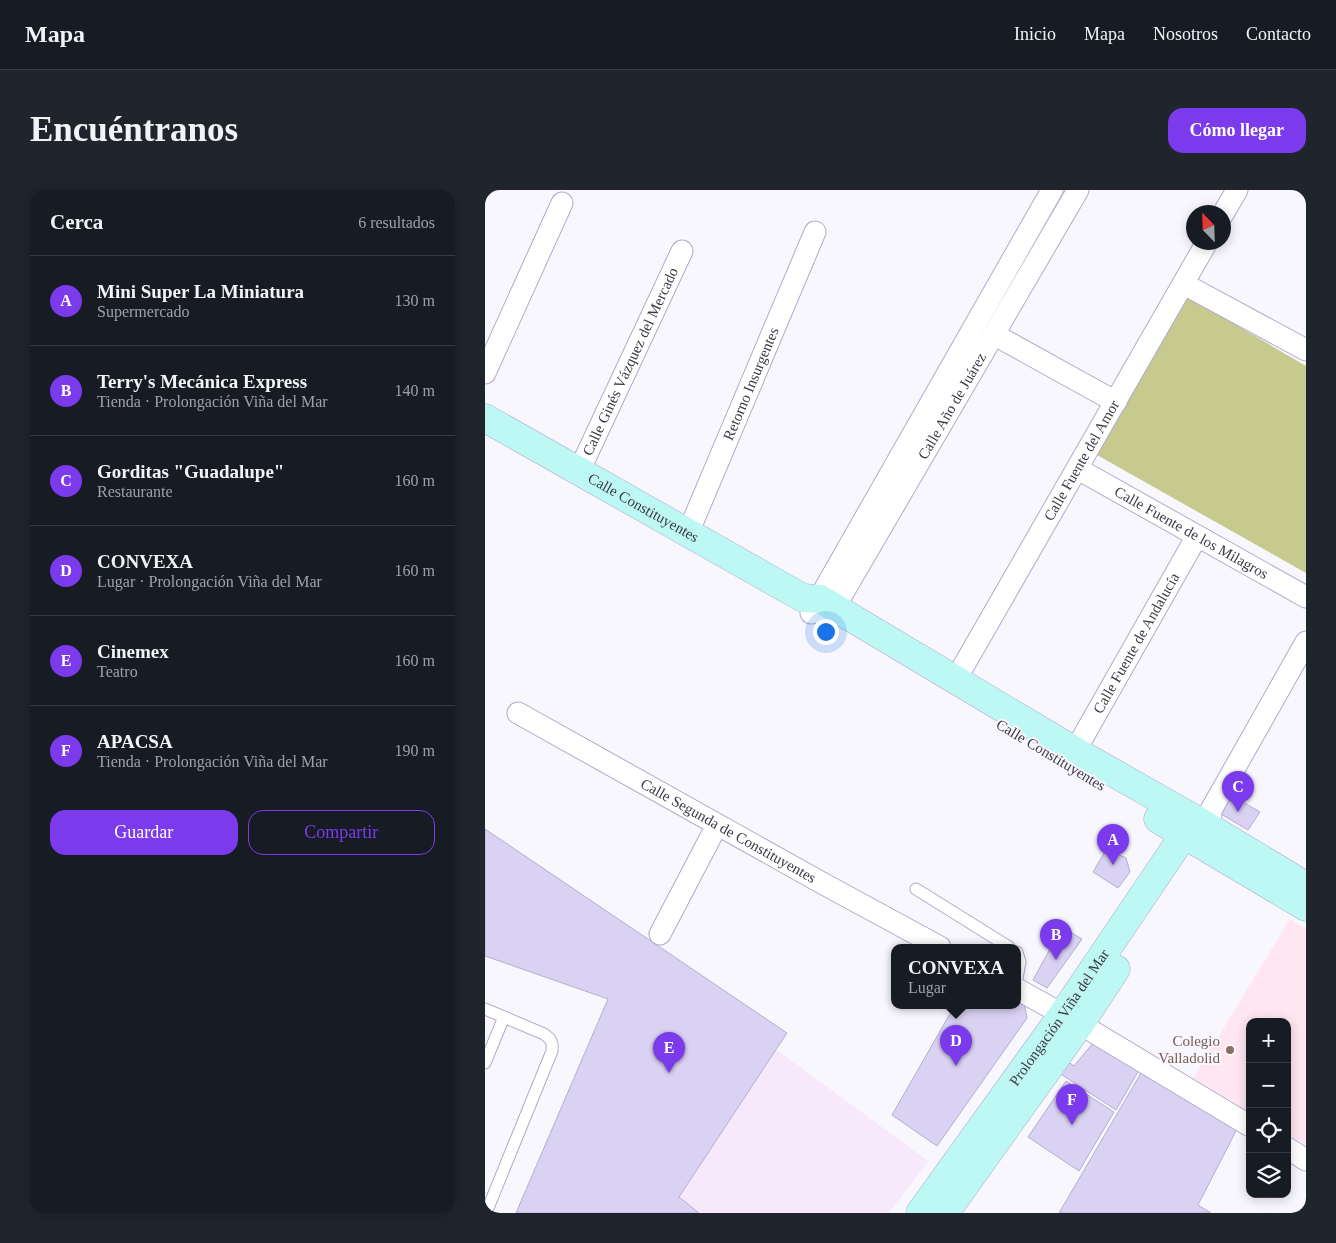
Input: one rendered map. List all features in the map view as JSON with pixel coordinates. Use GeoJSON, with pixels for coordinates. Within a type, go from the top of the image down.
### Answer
{"type":"FeatureCollection","features":[{"type":"Feature","properties":{"kind":"street","name":"Calle Año de Juárez"},"geometry":{"type":"LineString","coordinates":[[819,608],[1052,190]]}},
{"type":"Feature","properties":{"kind":"street","name":"Calle Año de Juárez"},"geometry":{"type":"LineString","coordinates":[[819,608],[995,335],[1078,190]]}},
{"type":"Feature","properties":{"kind":"street"},"geometry":{"type":"LineString","coordinates":[[1228,205],[1237,190]]}},
{"type":"Feature","properties":{"kind":"street"},"geometry":{"type":"LineString","coordinates":[[485,373],[561,203]]}},
{"type":"Feature","properties":{"kind":"street","name":"Retorno Insurgentes"},"geometry":{"type":"LineString","coordinates":[[688,533],[815,232]]}},
{"type":"Feature","properties":{"kind":"street","name":"Calle Fuente del Amor"},"geometry":{"type":"LineString","coordinates":[[956,679],[1203,250]]}},
{"type":"Feature","properties":{"kind":"street","name":"Calle Ginés Vázquez del Mercado"},"geometry":{"type":"LineString","coordinates":[[579,471],[682,251]]}},
{"type":"Feature","properties":{"kind":"street"},"geometry":{"type":"LineString","coordinates":[[1184,284],[1306,350]]}},
{"type":"Feature","properties":{"kind":"street"},"geometry":{"type":"LineString","coordinates":[[995,335],[1116,402]]}},
{"type":"Feature","properties":{"kind":"street","name":"Calle Constituyentes"},"geometry":{"type":"LineString","coordinates":[[485,418],[1306,886]]}},
{"type":"Feature","properties":{"kind":"street","name":"Calle Fuente de los Milagros"},"geometry":{"type":"LineString","coordinates":[[1078,469],[1306,597]]}},
{"type":"Feature","properties":{"kind":"street","name":"Calle Fuente de Andalucía"},"geometry":{"type":"LineString","coordinates":[[1075,751],[1197,536]]}},
{"type":"Feature","properties":{"kind":"street","name":"Calle Constituyentes"},"geometry":{"type":"LineString","coordinates":[[819,608],[956,679],[1200,827],[1306,907]]}},
{"type":"Feature","properties":{"kind":"street"},"geometry":{"type":"LineString","coordinates":[[1200,827],[1306,642]]}},
{"type":"Feature","properties":{"kind":"street","name":"Calle Segunda de Constituyentes"},"geometry":{"type":"LineString","coordinates":[[518,713],[935,944]]}},
{"type":"Feature","properties":{"kind":"street"},"geometry":{"type":"LineString","coordinates":[[659,934],[717,825]]}},
{"type":"Feature","properties":{"kind":"street","name":"Prolongación Viña del Mar"},"geometry":{"type":"LineString","coordinates":[[945,1213],[1071,1019],[1200,827]]}},
{"type":"Feature","properties":{"kind":"street"},"geometry":{"type":"LineString","coordinates":[[1021,991],[1246,1124]]}},
{"type":"Feature","properties":{"kind":"street","name":"Prolongación Viña del Mar"},"geometry":{"type":"LineString","coordinates":[[920,1213],[1071,1019]]}},
{"type":"Feature","properties":{"kind":"street"},"geometry":{"type":"LineString","coordinates":[[1291,1151],[1306,1160]]}},
{"type":"Feature","properties":{"kind":"lane"},"geometry":{"type":"LineString","coordinates":[[917,889],[1004,944]]}},
{"type":"Feature","properties":{"kind":"lane"},"geometry":{"type":"LineString","coordinates":[[485,1008],[544,1034],[550,1038],[553,1044],[552,1051],[486,1213]]}},
{"type":"Feature","properties":{"kind":"lane"},"geometry":{"type":"LineString","coordinates":[[485,1063],[504,1017]]}},
{"type":"Feature","properties":{"kind":"shaded area","name":"Colegio Valladolid"},"geometry":{"type":"Polygon","coordinates":[[[1290,919],[1306,929],[1306,1145],[1291,1136],[1291,1018],[1246,1018],[1246,1110],[1193,1078],[1290,919]]]}},
{"type":"Feature","properties":{"kind":"shaded area"},"geometry":{"type":"Polygon","coordinates":[[[777,1050],[928,1161],[889,1213],[699,1213],[679,1197],[777,1050]]]}},
{"type":"Feature","properties":{"kind":"green space"},"geometry":{"type":"Polygon","coordinates":[[[1188,297],[1306,366],[1306,573],[1097,455],[1188,297]]]}},
{"type":"Feature","properties":{"kind":"building"},"geometry":{"type":"Polygon","coordinates":[[[1227,793],[1260,812],[1248,830],[1216,811],[1227,793]]]}},
{"type":"Feature","properties":{"kind":"building"},"geometry":{"type":"Polygon","coordinates":[[[485,829],[787,1033],[679,1197],[699,1213],[516,1213],[608,999],[485,956],[485,829]]]}},
{"type":"Feature","properties":{"kind":"building"},"geometry":{"type":"Polygon","coordinates":[[[1115,835],[1124,839],[1126,844],[1117,854],[1126,858],[1130,872],[1118,888],[1093,872],[1115,835]]]}},
{"type":"Feature","properties":{"kind":"building"},"geometry":{"type":"Polygon","coordinates":[[[1062,927],[1082,939],[1047,988],[1033,980],[1062,927]]]}},
{"type":"Feature","properties":{"kind":"building"},"geometry":{"type":"Polygon","coordinates":[[[1021,998],[1023,999],[1027,1018],[937,1146],[892,1115],[953,1009],[1021,1009],[1021,998]]]}},
{"type":"Feature","properties":{"kind":"building"},"geometry":{"type":"Polygon","coordinates":[[[1093,1043],[1139,1070],[1116,1110],[1056,1071],[1064,1059],[1074,1066],[1093,1043]]]}},
{"type":"Feature","properties":{"kind":"building"},"geometry":{"type":"Polygon","coordinates":[[[1141,1073],[1237,1129],[1198,1205],[1211,1213],[1059,1213],[1141,1073]]]}},
{"type":"Feature","properties":{"kind":"building"},"geometry":{"type":"Polygon","coordinates":[[[1066,1081],[1114,1112],[1079,1171],[1028,1137],[1066,1081]]]}},
{"type":"Feature","properties":{"kind":"place","name":"Gorditas \"Guadalupe\""},"geometry":{"type":"Point","coordinates":[1238,812]}},
{"type":"Feature","properties":{"kind":"place","name":"Mini Super La Miniatura"},"geometry":{"type":"Point","coordinates":[1113,865]}},
{"type":"Feature","properties":{"kind":"place","name":"Terry's Mecánica Express"},"geometry":{"type":"Point","coordinates":[1056,960]}},
{"type":"Feature","properties":{"kind":"place","name":"Colegio Valladolid"},"geometry":{"type":"Point","coordinates":[1230,1050]}},
{"type":"Feature","properties":{"kind":"place","name":"CONVEXA"},"geometry":{"type":"Point","coordinates":[956,1066]}},
{"type":"Feature","properties":{"kind":"place","name":"Cinemex"},"geometry":{"type":"Point","coordinates":[669,1073]}},
{"type":"Feature","properties":{"kind":"place","name":"APACSA"},"geometry":{"type":"Point","coordinates":[1072,1125]}}]}
